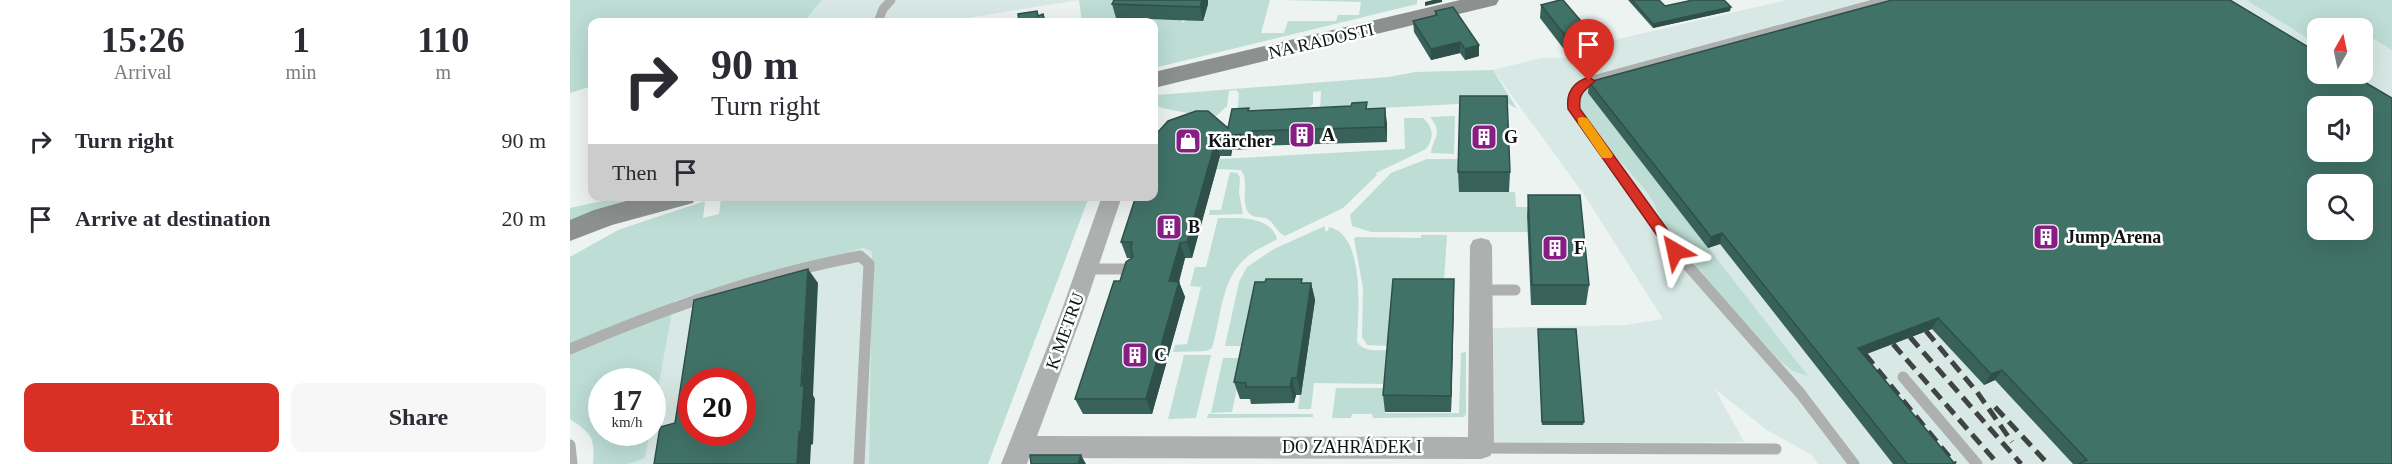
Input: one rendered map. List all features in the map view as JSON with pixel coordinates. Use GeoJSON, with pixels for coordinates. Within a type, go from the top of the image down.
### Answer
{"type":"FeatureCollection","features":[{"type":"Feature","properties":{"kind":"main road","name":"NA RADOSTI"},"geometry":{"type":"LineString","coordinates":[[1158,79],[1488,0]]}},
{"type":"Feature","properties":{"kind":"main road"},"geometry":{"type":"LineString","coordinates":[[570,231],[604,217],[667,201]]}},
{"type":"Feature","properties":{"kind":"main road"},"geometry":{"type":"LineString","coordinates":[[570,247],[671,201]]}},
{"type":"Feature","properties":{"kind":"street","name":"K METRU"},"geometry":{"type":"LineString","coordinates":[[1017,455],[1110,201]]}},
{"type":"Feature","properties":{"kind":"street"},"geometry":{"type":"LineString","coordinates":[[1481,246],[1481,448]]}},
{"type":"Feature","properties":{"kind":"street","name":"DO ZAHRÁDEK I"},"geometry":{"type":"LineString","coordinates":[[1017,455],[1481,448]]}},
{"type":"Feature","properties":{"kind":"lane"},"geometry":{"type":"LineString","coordinates":[[880,18],[883,9],[891,0]]}},
{"type":"Feature","properties":{"kind":"lane"},"geometry":{"type":"LineString","coordinates":[[1854,464],[1800,393],[1675,251],[1574,109],[1573,97],[1579,87],[1589,81],[1888,0]]}},
{"type":"Feature","properties":{"kind":"lane"},"geometry":{"type":"LineString","coordinates":[[570,349],[695,298],[828,261],[860,256],[869,264],[859,464]]}},
{"type":"Feature","properties":{"kind":"lane"},"geometry":{"type":"LineString","coordinates":[[1087,269],[1132,268]]}},
{"type":"Feature","properties":{"kind":"lane"},"geometry":{"type":"LineString","coordinates":[[1481,290],[1515,290]]}},
{"type":"Feature","properties":{"kind":"lane"},"geometry":{"type":"LineString","coordinates":[[1903,377],[1977,464]]}},
{"type":"Feature","properties":{"kind":"lane"},"geometry":{"type":"LineString","coordinates":[[570,445],[572,464]]}},
{"type":"Feature","properties":{"kind":"lane"},"geometry":{"type":"LineString","coordinates":[[1481,448],[1776,449]]}},
{"type":"Feature","properties":{"kind":"shaded area"},"geometry":{"type":"Polygon","coordinates":[[[596,0],[1079,0],[967,18],[593,18],[596,0]]]}},
{"type":"Feature","properties":{"kind":"shaded area","name":"Jump Arena"},"geometry":{"type":"Polygon","coordinates":[[[1787,0],[2392,0],[2392,464],[1818,464],[1812,455],[1767,430],[1715,389],[1744,442],[1520,445],[1494,442],[1491,328],[1626,325],[1663,319],[1583,193],[1493,70],[1541,58],[1571,58],[1567,51],[1787,0]]]}},
{"type":"Feature","properties":{"kind":"shaded area"},"geometry":{"type":"Polygon","coordinates":[[[863,248],[872,251],[869,464],[628,464],[645,458],[647,446],[666,446],[666,368],[662,368],[674,301],[863,248]]]}},
{"type":"Feature","properties":{"kind":"green space"},"geometry":{"type":"Polygon","coordinates":[[[570,0],[822,0],[806,18],[588,18],[588,87],[570,93],[570,0]]]}},
{"type":"Feature","properties":{"kind":"green space"},"geometry":{"type":"Polygon","coordinates":[[[1079,0],[1270,0],[1261,33],[1284,33],[1288,21],[1336,21],[1338,15],[1359,15],[1361,2],[1283,0],[1417,0],[1417,4],[1158,67],[1158,20],[1182,20],[1182,23],[1188,19],[1203,21],[1208,4],[1132,18],[1081,18],[1079,0]]]}},
{"type":"Feature","properties":{"kind":"green space"},"geometry":{"type":"Polygon","coordinates":[[[2392,0],[2392,50],[2373,38],[2373,18],[2307,18],[2307,38],[2248,1],[2392,0]]]}},
{"type":"Feature","properties":{"kind":"green space"},"geometry":{"type":"Polygon","coordinates":[[[1691,65],[1588,93],[1808,376],[1793,371],[1779,360],[1704,276],[1663,223],[1653,201],[1642,186],[1595,133],[1579,108],[1582,94],[1595,84],[1691,65]]]}},
{"type":"Feature","properties":{"kind":"green space"},"geometry":{"type":"Polygon","coordinates":[[[1493,70],[1517,109],[1509,104],[1497,102],[1320,111],[1321,91],[1313,92],[1313,104],[1304,112],[1237,115],[1239,93],[1236,90],[1229,91],[1227,106],[1216,116],[1207,117],[1158,106],[1158,95],[1389,77],[1415,72],[1493,70]]]}},
{"type":"Feature","properties":{"kind":"green space"},"geometry":{"type":"Polygon","coordinates":[[[1455,116],[1454,154],[1431,153],[1437,132],[1430,117],[1455,116]]]}},
{"type":"Feature","properties":{"kind":"green space"},"geometry":{"type":"Polygon","coordinates":[[[1404,118],[1423,118],[1429,125],[1432,136],[1426,149],[1376,173],[1377,175],[1343,208],[1285,236],[1271,221],[1253,216],[1248,212],[1245,202],[1245,180],[1241,170],[1217,169],[1220,159],[1405,149],[1404,118]]]}},
{"type":"Feature","properties":{"kind":"green space"},"geometry":{"type":"Polygon","coordinates":[[[1427,159],[1460,159],[1459,192],[1515,192],[1516,207],[1574,207],[1527,216],[1528,232],[1371,232],[1352,226],[1350,215],[1391,173],[1427,159]]]}},
{"type":"Feature","properties":{"kind":"green space"},"geometry":{"type":"Polygon","coordinates":[[[1230,172],[1237,173],[1240,177],[1239,193],[1243,214],[1209,215],[1210,210],[1221,210],[1230,172]]]}},
{"type":"Feature","properties":{"kind":"green space"},"geometry":{"type":"Polygon","coordinates":[[[602,201],[640,201],[570,223],[570,208],[602,201]]]}},
{"type":"Feature","properties":{"kind":"green space"},"geometry":{"type":"Polygon","coordinates":[[[705,201],[703,218],[719,214],[721,201],[1087,201],[988,464],[869,464],[872,254],[871,251],[863,248],[674,301],[662,368],[588,368],[588,434],[570,419],[570,257],[618,230],[705,201]]]}},
{"type":"Feature","properties":{"kind":"green space"},"geometry":{"type":"Polygon","coordinates":[[[1218,218],[1244,218],[1261,222],[1273,231],[1277,239],[1248,256],[1232,276],[1223,299],[1212,348],[1206,351],[1173,352],[1175,345],[1187,344],[1201,287],[1190,286],[1195,267],[1206,267],[1218,218]]]}},
{"type":"Feature","properties":{"kind":"green space"},"geometry":{"type":"Polygon","coordinates":[[[1325,226],[1325,231],[1328,231],[1329,227],[1341,233],[1349,244],[1357,277],[1357,342],[1368,349],[1390,350],[1387,384],[1314,383],[1311,409],[1298,409],[1314,297],[1305,297],[1246,346],[1225,346],[1239,282],[1247,267],[1274,249],[1325,226]]]}},
{"type":"Feature","properties":{"kind":"green space"},"geometry":{"type":"Polygon","coordinates":[[[1421,235],[1447,235],[1444,280],[1455,281],[1454,297],[1444,297],[1390,346],[1367,345],[1362,337],[1363,288],[1354,239],[1356,237],[1421,238],[1421,235]]]}},
{"type":"Feature","properties":{"kind":"green space"},"geometry":{"type":"Polygon","coordinates":[[[1466,352],[1466,414],[1464,417],[1373,418],[1372,414],[1352,414],[1351,418],[1332,418],[1336,388],[1387,388],[1385,413],[1459,413],[1461,353],[1466,352]]]}},
{"type":"Feature","properties":{"kind":"green space"},"geometry":{"type":"Polygon","coordinates":[[[1184,355],[1211,355],[1196,418],[1168,419],[1184,355]]]}},
{"type":"Feature","properties":{"kind":"green space"},"geometry":{"type":"Polygon","coordinates":[[[1223,358],[1243,358],[1232,412],[1211,413],[1223,358]]]}},
{"type":"Feature","properties":{"kind":"green space"},"geometry":{"type":"Polygon","coordinates":[[[1208,414],[1313,414],[1313,417],[1207,418],[1208,414]]]}},
{"type":"Feature","properties":{"kind":"green space"},"geometry":{"type":"Polygon","coordinates":[[[593,446],[647,446],[645,458],[628,464],[593,464],[593,446]]]}},
{"type":"Feature","properties":{"kind":"building"},"geometry":{"type":"Polygon","coordinates":[[[1114,0],[1202,0],[1200,7],[1112,4],[1114,0]]]}},
{"type":"Feature","properties":{"kind":"building"},"geometry":{"type":"Polygon","coordinates":[[[1563,0],[1587,28],[1564,34],[1541,5],[1563,0]]]}},
{"type":"Feature","properties":{"kind":"building"},"geometry":{"type":"Polygon","coordinates":[[[1632,0],[1659,0],[1665,6],[1693,0],[1724,0],[1731,7],[1653,24],[1632,0]]]}},
{"type":"Feature","properties":{"kind":"building","name":"Jump Arena"},"geometry":{"type":"Polygon","coordinates":[[[1892,0],[2230,0],[2307,46],[2307,84],[2368,84],[2392,98],[2392,464],[2078,464],[2087,460],[2002,370],[1991,374],[1938,318],[1858,348],[1955,464],[1907,464],[1722,233],[1711,237],[1589,82],[1892,0]]]}},
{"type":"Feature","properties":{"kind":"building"},"geometry":{"type":"Polygon","coordinates":[[[1453,7],[1479,45],[1465,49],[1460,42],[1431,49],[1413,21],[1437,15],[1435,11],[1453,7]]]}},
{"type":"Feature","properties":{"kind":"building"},"geometry":{"type":"Polygon","coordinates":[[[1037,11],[1038,16],[1043,14],[1044,18],[1018,18],[1018,14],[1037,11]]]}},
{"type":"Feature","properties":{"kind":"building","name":"G"},"geometry":{"type":"Polygon","coordinates":[[[1460,96],[1507,96],[1510,172],[1458,172],[1460,96]]]}},
{"type":"Feature","properties":{"kind":"building"},"geometry":{"type":"Polygon","coordinates":[[[1367,102],[1366,109],[1385,108],[1385,127],[1250,131],[1250,134],[1228,135],[1227,140],[1216,140],[1187,242],[1180,243],[1169,281],[1179,282],[1146,399],[1075,399],[1114,281],[1120,281],[1126,262],[1133,257],[1132,242],[1121,242],[1134,201],[1158,201],[1158,132],[1168,121],[1196,111],[1208,111],[1228,128],[1232,109],[1249,108],[1248,111],[1351,106],[1352,103],[1367,102]]]}},
{"type":"Feature","properties":{"kind":"building","name":"F"},"geometry":{"type":"Polygon","coordinates":[[[1528,195],[1580,195],[1589,285],[1532,285],[1528,195]]]}},
{"type":"Feature","properties":{"kind":"building"},"geometry":{"type":"Polygon","coordinates":[[[808,269],[801,386],[804,385],[797,464],[654,464],[657,446],[666,446],[666,425],[675,423],[678,404],[678,446],[756,446],[756,368],[683,368],[694,300],[808,269]]]}},
{"type":"Feature","properties":{"kind":"building"},"geometry":{"type":"Polygon","coordinates":[[[1266,279],[1302,279],[1301,283],[1311,283],[1297,378],[1292,378],[1290,387],[1246,387],[1246,383],[1234,382],[1255,282],[1265,282],[1266,279]]]}},
{"type":"Feature","properties":{"kind":"building"},"geometry":{"type":"Polygon","coordinates":[[[1393,279],[1454,279],[1451,396],[1383,395],[1393,279]]]}},
{"type":"Feature","properties":{"kind":"building"},"geometry":{"type":"Polygon","coordinates":[[[1538,329],[1576,329],[1584,422],[1542,422],[1538,329]]]}},
{"type":"Feature","properties":{"kind":"building"},"geometry":{"type":"Polygon","coordinates":[[[1030,455],[1081,455],[1078,464],[1031,464],[1030,455]]]}},
{"type":"Feature","properties":{"kind":"railway"},"geometry":{"type":"LineString","coordinates":[[1926,331],[1977,392],[2012,442]]}},
{"type":"Feature","properties":{"kind":"railway"},"geometry":{"type":"LineString","coordinates":[[1910,337],[2021,464]]}},
{"type":"Feature","properties":{"kind":"railway"},"geometry":{"type":"LineString","coordinates":[[1893,344],[1998,464]]}},
{"type":"Feature","properties":{"kind":"railway"},"geometry":{"type":"LineString","coordinates":[[1865,354],[1955,464]]}},
{"type":"Feature","properties":{"kind":"railway"},"geometry":{"type":"LineString","coordinates":[[1995,407],[2048,464]]}},
{"type":"Feature","properties":{"kind":"slow traffic"},"geometry":{"type":"LineString","coordinates":[[1582,121],[1607,155]]}},
{"type":"Feature","properties":{"kind":"place","name":"A"},"geometry":{"type":"Point","coordinates":[1302,135]}},
{"type":"Feature","properties":{"kind":"place","name":"G"},"geometry":{"type":"Point","coordinates":[1484,137]}},
{"type":"Feature","properties":{"kind":"place","name":"Kärcher"},"geometry":{"type":"Point","coordinates":[1188,141]}},
{"type":"Feature","properties":{"kind":"place","name":"B"},"geometry":{"type":"Point","coordinates":[1169,227]}},
{"type":"Feature","properties":{"kind":"place","name":"Jump Arena"},"geometry":{"type":"Point","coordinates":[2046,237]}},
{"type":"Feature","properties":{"kind":"place","name":"F"},"geometry":{"type":"Point","coordinates":[1555,248]}},
{"type":"Feature","properties":{"kind":"place","name":"C"},"geometry":{"type":"Point","coordinates":[1135,355]}},
{"type":"Feature","properties":{"kind":"route"},"geometry":{"type":"LineString","coordinates":[[1589,81],[1579,87],[1573,97],[1574,109],[1675,251]]}}]}
